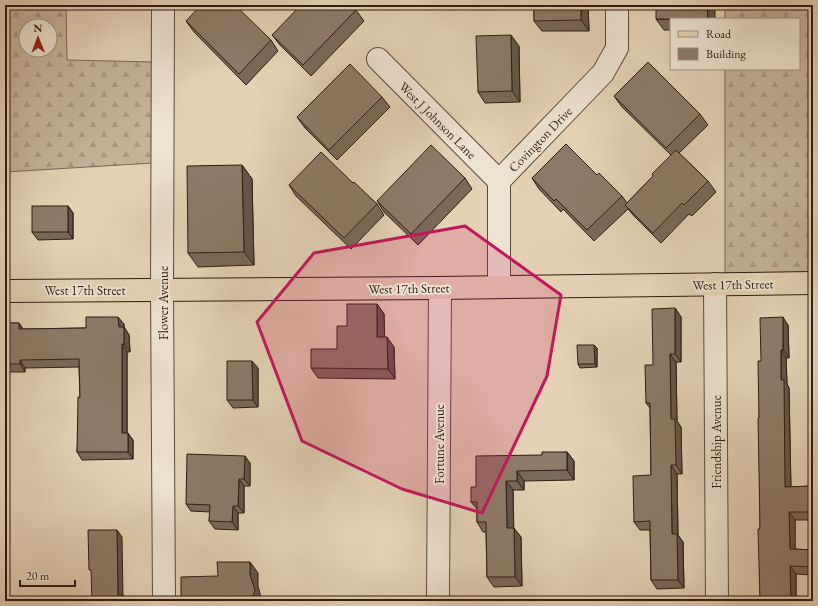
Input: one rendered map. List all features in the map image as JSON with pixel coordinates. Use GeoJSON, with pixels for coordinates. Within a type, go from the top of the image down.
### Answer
{"type":"FeatureCollection","features":[{"type":"Feature","properties":{"kind":"main road","name":"West 17th Street"},"geometry":{"type":"LineString","coordinates":[[5,291],[440,288],[813,282]]}},
{"type":"Feature","properties":{"kind":"street","name":"Flower Avenue"},"geometry":{"type":"LineString","coordinates":[[163,5],[162,290],[164,601]]}},
{"type":"Feature","properties":{"kind":"street","name":"Covington Drive"},"geometry":{"type":"LineString","coordinates":[[499,286],[499,181],[604,74],[617,48],[617,5]]}},
{"type":"Feature","properties":{"kind":"street","name":"West J Johnson Lane"},"geometry":{"type":"LineString","coordinates":[[378,59],[499,181]]}},
{"type":"Feature","properties":{"kind":"street","name":"Friendship Avenue"},"geometry":{"type":"LineString","coordinates":[[715,284],[717,601]]}},
{"type":"Feature","properties":{"kind":"street","name":"Fortune Avenue"},"geometry":{"type":"LineString","coordinates":[[438,601],[440,288]]}},
{"type":"Feature","properties":{"kind":"highlighted area"},"geometry":{"type":"Polygon","coordinates":[[[465,226],[561,295],[547,376],[482,513],[402,489],[302,441],[257,322],[314,253],[465,226]]]}},
{"type":"Feature","properties":{"kind":"green space"},"geometry":{"type":"Polygon","coordinates":[[[5,5],[66,5],[67,60],[154,62],[153,163],[5,172],[5,5]]]}},
{"type":"Feature","properties":{"kind":"green space"},"geometry":{"type":"Polygon","coordinates":[[[725,5],[813,5],[813,272],[725,274],[725,70],[800,70],[800,18],[725,18],[725,5]]]}},
{"type":"Feature","properties":{"kind":"building"},"geometry":{"type":"Polygon","coordinates":[[[201,5],[235,5],[271,40],[239,74],[186,21],[201,5]]]}},
{"type":"Feature","properties":{"kind":"building"},"geometry":{"type":"Polygon","coordinates":[[[301,5],[351,5],[356,10],[303,65],[272,35],[301,5]]]}},
{"type":"Feature","properties":{"kind":"building"},"geometry":{"type":"Polygon","coordinates":[[[534,5],[581,5],[581,20],[534,21],[534,5]]]}},
{"type":"Feature","properties":{"kind":"building"},"geometry":{"type":"Polygon","coordinates":[[[656,5],[707,5],[708,18],[656,19],[656,5]]]}},
{"type":"Feature","properties":{"kind":"building"},"geometry":{"type":"Polygon","coordinates":[[[511,35],[512,91],[478,92],[476,36],[511,35]]]}},
{"type":"Feature","properties":{"kind":"building"},"geometry":{"type":"Polygon","coordinates":[[[648,62],[700,114],[666,148],[614,96],[648,62]]]}},
{"type":"Feature","properties":{"kind":"building"},"geometry":{"type":"Polygon","coordinates":[[[350,64],[382,97],[329,150],[297,117],[350,64]]]}},
{"type":"Feature","properties":{"kind":"building"},"geometry":{"type":"Polygon","coordinates":[[[566,144],[597,175],[599,173],[622,196],[587,230],[556,199],[554,201],[532,178],[566,144]]]}},
{"type":"Feature","properties":{"kind":"building"},"geometry":{"type":"Polygon","coordinates":[[[431,145],[465,178],[411,234],[377,201],[431,145]]]}},
{"type":"Feature","properties":{"kind":"building"},"geometry":{"type":"Polygon","coordinates":[[[676,150],[708,181],[684,205],[682,203],[653,233],[625,205],[653,176],[652,174],[676,150]]]}},
{"type":"Feature","properties":{"kind":"building"},"geometry":{"type":"Polygon","coordinates":[[[321,152],[377,204],[344,238],[289,185],[321,152]]]}},
{"type":"Feature","properties":{"kind":"building"},"geometry":{"type":"Polygon","coordinates":[[[242,165],[244,252],[188,253],[187,166],[242,165]]]}},
{"type":"Feature","properties":{"kind":"building"},"geometry":{"type":"Polygon","coordinates":[[[32,206],[68,206],[68,232],[32,232],[32,206]]]}},
{"type":"Feature","properties":{"kind":"building"},"geometry":{"type":"Polygon","coordinates":[[[347,304],[377,304],[377,337],[387,337],[388,369],[311,368],[311,349],[337,349],[337,326],[347,326],[347,304]]]}},
{"type":"Feature","properties":{"kind":"building"},"geometry":{"type":"Polygon","coordinates":[[[675,308],[675,354],[670,354],[671,419],[675,419],[676,465],[671,465],[672,534],[677,534],[678,580],[651,580],[650,521],[634,522],[633,476],[651,475],[650,403],[646,403],[645,365],[653,365],[652,309],[675,308]]]}},
{"type":"Feature","properties":{"kind":"building"},"geometry":{"type":"Polygon","coordinates":[[[86,317],[118,317],[119,327],[124,327],[124,344],[122,344],[122,433],[128,433],[128,452],[77,452],[78,397],[80,397],[79,359],[20,360],[20,364],[5,364],[5,323],[19,323],[19,329],[86,328],[86,317]]]}},
{"type":"Feature","properties":{"kind":"building"},"geometry":{"type":"Polygon","coordinates":[[[783,317],[781,380],[784,380],[785,487],[812,486],[813,512],[789,512],[790,549],[813,550],[813,567],[790,566],[791,601],[760,601],[758,529],[760,529],[758,361],[761,361],[760,318],[783,317]]]}},
{"type":"Feature","properties":{"kind":"building"},"geometry":{"type":"Polygon","coordinates":[[[577,345],[594,345],[595,364],[578,364],[577,345]]]}},
{"type":"Feature","properties":{"kind":"building"},"geometry":{"type":"Polygon","coordinates":[[[227,361],[252,361],[253,400],[227,400],[227,361]]]}},
{"type":"Feature","properties":{"kind":"building"},"geometry":{"type":"Polygon","coordinates":[[[542,452],[567,452],[567,470],[517,471],[517,481],[506,481],[507,528],[514,528],[515,577],[487,577],[486,522],[477,522],[477,502],[471,502],[471,487],[476,487],[476,456],[542,455],[542,452]]]}},
{"type":"Feature","properties":{"kind":"building"},"geometry":{"type":"Polygon","coordinates":[[[187,454],[245,456],[244,479],[239,479],[238,506],[233,506],[232,522],[209,521],[210,505],[186,504],[187,454]]]}},
{"type":"Feature","properties":{"kind":"building"},"geometry":{"type":"Polygon","coordinates":[[[88,530],[117,530],[118,595],[123,595],[124,601],[92,601],[91,570],[89,570],[88,530]]]}},
{"type":"Feature","properties":{"kind":"building"},"geometry":{"type":"Polygon","coordinates":[[[217,562],[250,562],[250,575],[255,590],[251,601],[181,601],[181,577],[218,576],[217,562]]]}}]}
